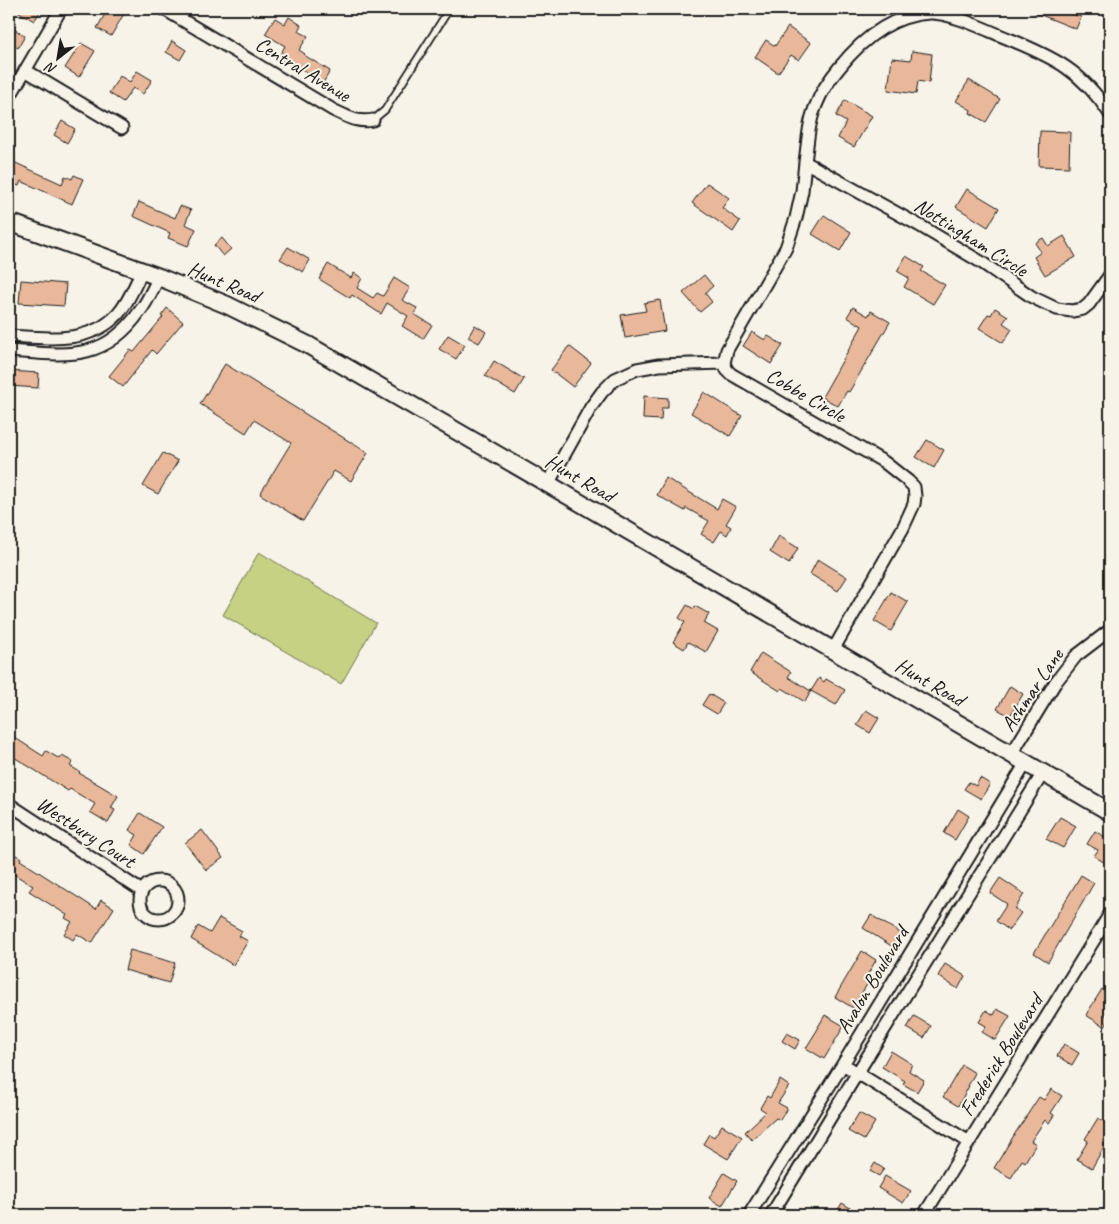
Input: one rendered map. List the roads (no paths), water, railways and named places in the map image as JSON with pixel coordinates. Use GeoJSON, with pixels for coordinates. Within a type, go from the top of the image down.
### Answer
{"type":"FeatureCollection","features":[{"type":"Feature","properties":{"kind":"street"},"geometry":{"type":"LineString","coordinates":[[9,98],[12,85],[25,70],[61,9]]}},
{"type":"Feature","properties":{"kind":"street","name":"Central Avenue"},"geometry":{"type":"LineString","coordinates":[[164,9],[333,110],[351,119],[363,122],[373,120]]}},
{"type":"Feature","properties":{"kind":"street"},"geometry":{"type":"LineString","coordinates":[[548,484],[591,407],[615,379],[637,369],[724,363],[726,350],[786,248],[796,218],[802,191],[810,122],[817,103],[828,82],[850,54],[875,32],[907,16],[932,13],[948,16],[1040,52],[1069,68],[1085,81],[1110,114]]}},
{"type":"Feature","properties":{"kind":"street"},"geometry":{"type":"LineString","coordinates":[[25,70],[122,128]]}},
{"type":"Feature","properties":{"kind":"street","name":"Nottingham Circle"},"geometry":{"type":"LineString","coordinates":[[805,162],[981,262],[1032,298],[1057,309],[1072,311],[1083,309],[1089,304],[1110,275]]}},
{"type":"Feature","properties":{"kind":"street","name":"Hunt Road"},"geometry":{"type":"LineString","coordinates":[[9,222],[159,277],[227,305],[300,341],[1110,812]]}},
{"type":"Feature","properties":{"kind":"street"},"geometry":{"type":"LineString","coordinates":[[9,336],[66,338],[81,336],[94,331],[118,314],[142,271]]}},
{"type":"Feature","properties":{"kind":"street"},"geometry":{"type":"LineString","coordinates":[[9,351],[58,354],[92,350],[106,344],[122,333],[142,310],[159,277]]}},
{"type":"Feature","properties":{"kind":"street","name":"Cobbe Circle"},"geometry":{"type":"LineString","coordinates":[[724,363],[731,374],[884,462],[914,486],[914,504],[903,528],[833,650]]}},
{"type":"Feature","properties":{"kind":"street","name":"Ashmar Lane"},"geometry":{"type":"LineString","coordinates":[[1011,755],[1055,682],[1076,656],[1110,630]]}},
{"type":"Feature","properties":{"kind":"street","name":"Avalon Boulevard"},"geometry":{"type":"LineString","coordinates":[[749,1215],[844,1064],[1026,763]]}},
{"type":"Feature","properties":{"kind":"street","name":"Avalon Boulevard"},"geometry":{"type":"LineString","coordinates":[[771,1215],[1043,773]]}},
{"type":"Feature","properties":{"kind":"street","name":"Westbury Court"},"geometry":{"type":"LineString","coordinates":[[9,804],[142,891]]}},
{"type":"Feature","properties":{"kind":"street","name":"Frederick Boulevard"},"geometry":{"type":"LineString","coordinates":[[924,1215],[1110,914]]}},
{"type":"Feature","properties":{"kind":"street"},"geometry":{"type":"LineString","coordinates":[[844,1064],[969,1142]]}},
{"type":"Feature","properties":{"kind":"lane"},"geometry":{"type":"LineString","coordinates":[[373,120],[385,110],[448,11]]}}]}
